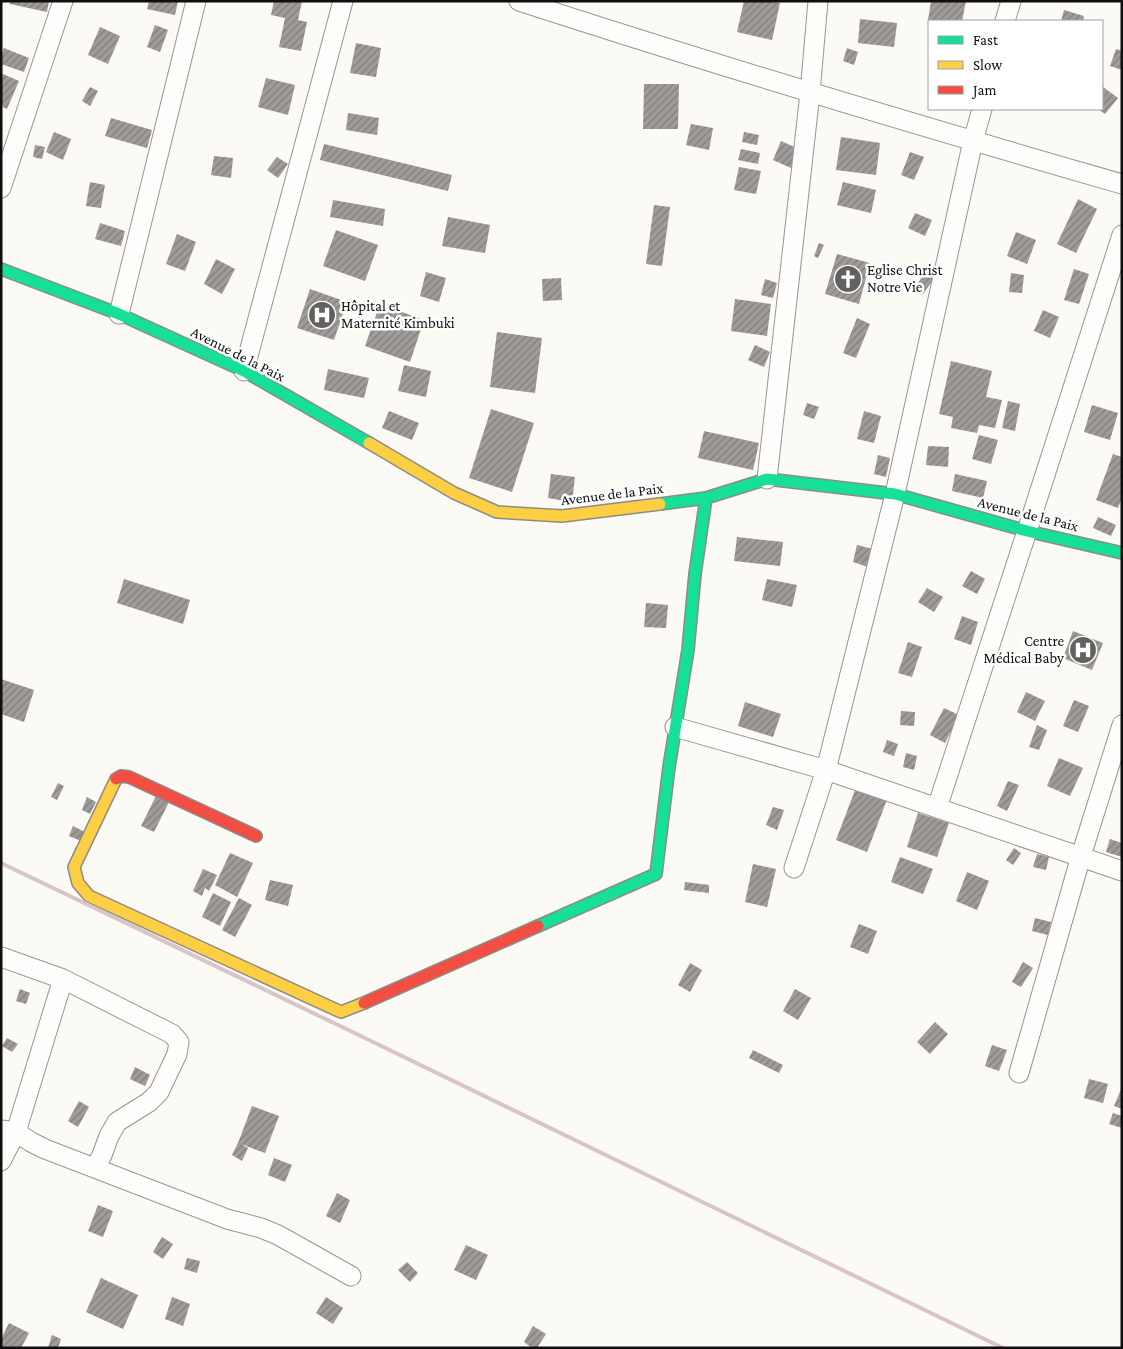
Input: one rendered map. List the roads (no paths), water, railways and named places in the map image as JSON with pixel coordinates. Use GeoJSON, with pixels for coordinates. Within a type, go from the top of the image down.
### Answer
{"type":"FeatureCollection","features":[{"type":"Feature","properties":{"kind":"street"},"geometry":{"type":"LineString","coordinates":[[1,188],[64,1]]}},
{"type":"Feature","properties":{"kind":"street"},"geometry":{"type":"LineString","coordinates":[[119,314],[196,1]]}},
{"type":"Feature","properties":{"kind":"street"},"geometry":{"type":"LineString","coordinates":[[244,371],[343,1]]}},
{"type":"Feature","properties":{"kind":"street"},"geometry":{"type":"LineString","coordinates":[[519,1],[650,44],[810,93],[1122,184]]}},
{"type":"Feature","properties":{"kind":"street"},"geometry":{"type":"LineString","coordinates":[[768,479],[810,93],[818,1]]}},
{"type":"Feature","properties":{"kind":"street"},"geometry":{"type":"LineString","coordinates":[[1005,20],[1011,1]]}},
{"type":"Feature","properties":{"kind":"street"},"geometry":{"type":"LineString","coordinates":[[794,868],[826,770],[895,494],[973,141],[982,110]]}},
{"type":"Feature","properties":{"kind":"street"},"geometry":{"type":"LineString","coordinates":[[937,808],[1122,235]]}},
{"type":"Feature","properties":{"kind":"street","name":"Avenue de la Paix"},"geometry":{"type":"LineString","coordinates":[[1,269],[119,314],[244,371],[454,493],[497,512],[562,516],[706,498],[768,479],[895,494],[1027,531],[1122,553]]}},
{"type":"Feature","properties":{"kind":"street"},"geometry":{"type":"LineString","coordinates":[[256,836],[129,777],[121,776],[115,780],[74,868],[76,880],[88,896],[341,1012],[656,874],[675,727],[688,650],[695,574],[706,498]]}},
{"type":"Feature","properties":{"kind":"street"},"geometry":{"type":"LineString","coordinates":[[1019,1072],[1081,856],[1122,725]]}},
{"type":"Feature","properties":{"kind":"street"},"geometry":{"type":"LineString","coordinates":[[675,727],[826,770],[1122,871]]}},
{"type":"Feature","properties":{"kind":"street"},"geometry":{"type":"LineString","coordinates":[[1,958],[63,979],[172,1034],[179,1042],[177,1054],[159,1092],[149,1102],[117,1122],[95,1168]]}},
{"type":"Feature","properties":{"kind":"street"},"geometry":{"type":"LineString","coordinates":[[1,1161],[9,1131],[63,979]]}},
{"type":"Feature","properties":{"kind":"street"},"geometry":{"type":"LineString","coordinates":[[9,1131],[95,1168],[227,1219],[278,1235],[350,1276]]}},
{"type":"Feature","properties":{"kind":"railway"},"geometry":{"type":"LineString","coordinates":[[1,863],[1003,1348]]}},
{"type":"Feature","properties":{"kind":"place","name":"Eglise Christ Notre Vie"},"geometry":{"type":"Point","coordinates":[848,279]}},
{"type":"Feature","properties":{"kind":"place","name":"Hôpital et Maternité Kimbuki"},"geometry":{"type":"Point","coordinates":[322,315]}},
{"type":"Feature","properties":{"kind":"place","name":"Centre Médical Baby"},"geometry":{"type":"Point","coordinates":[1083,650]}}]}
